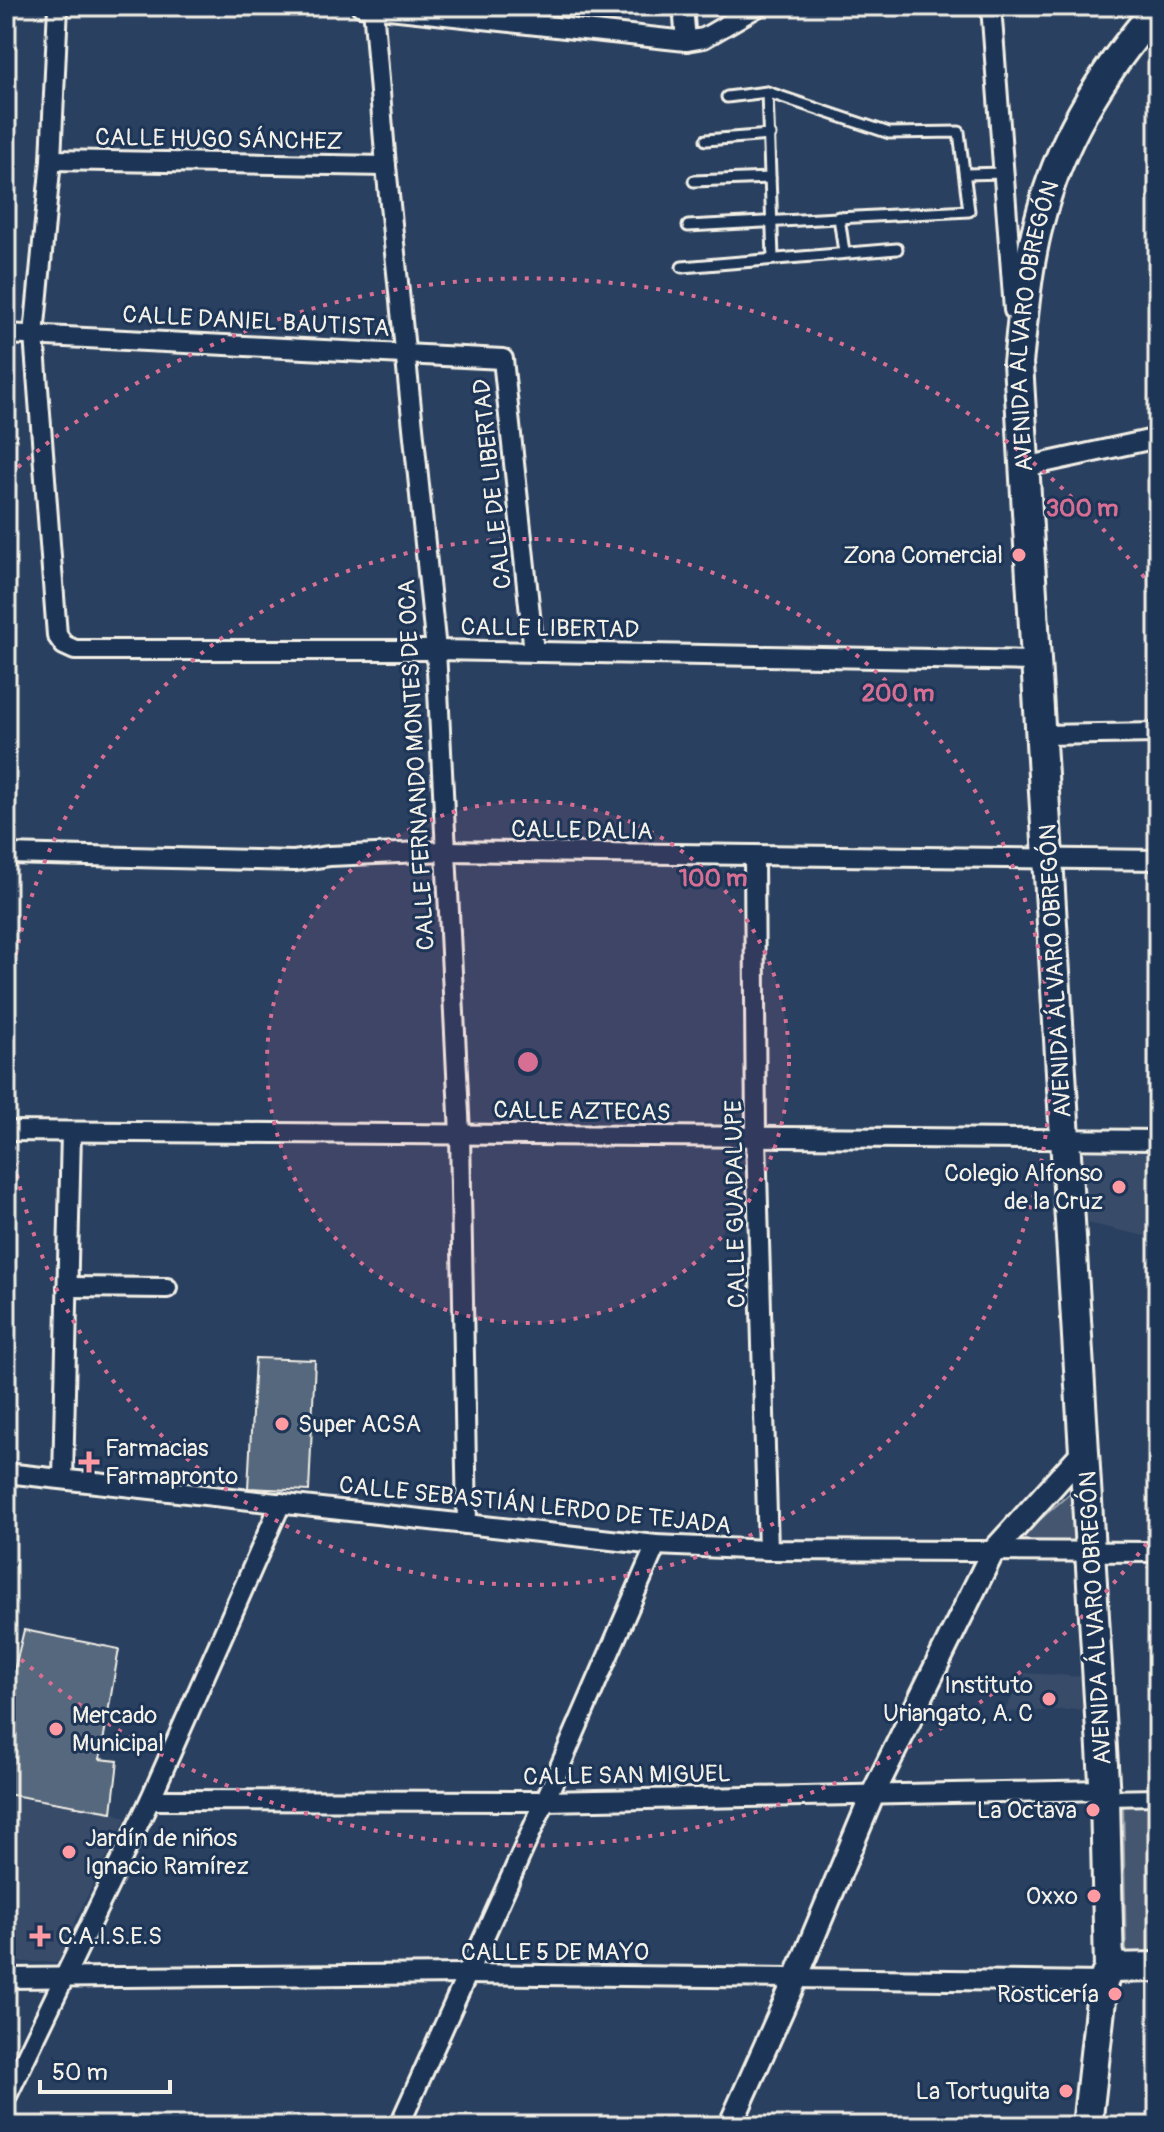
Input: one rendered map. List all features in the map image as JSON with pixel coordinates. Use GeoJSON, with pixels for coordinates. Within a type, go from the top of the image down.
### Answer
{"type":"FeatureCollection","features":[{"type":"Feature","properties":{"kind":"main road","name":"AVENIDA ÁLVARO OBREGÓN"},"geometry":{"type":"LineString","coordinates":[[1087,2126],[1106,1975],[1105,1794],[1018,363],[1038,223],[1068,137],[1133,36],[1158,8]]}},
{"type":"Feature","properties":{"kind":"main road"},"geometry":{"type":"LineString","coordinates":[[1106,1975],[1158,1967]]}},
{"type":"Feature","properties":{"kind":"street"},"geometry":{"type":"LineString","coordinates":[[34,335],[51,160],[58,6]]}},
{"type":"Feature","properties":{"kind":"street"},"geometry":{"type":"LineString","coordinates":[[361,6],[686,41],[704,38],[759,6]]}},
{"type":"Feature","properties":{"kind":"street","name":"CALLE FERNANDO MONTES DE OCA"},"geometry":{"type":"LineString","coordinates":[[374,6],[386,166],[436,650],[460,1134],[467,1524]]}},
{"type":"Feature","properties":{"kind":"street"},"geometry":{"type":"LineString","coordinates":[[683,6],[686,41]]}},
{"type":"Feature","properties":{"kind":"street"},"geometry":{"type":"LineString","coordinates":[[991,6],[1018,363]]}},
{"type":"Feature","properties":{"kind":"street","name":"CALLE HUGO SÁNCHEZ"},"geometry":{"type":"LineString","coordinates":[[51,160],[386,166]]}},
{"type":"Feature","properties":{"kind":"street","name":"CALLE DANIEL BAUTISTA"},"geometry":{"type":"LineString","coordinates":[[6,334],[503,359]]}},
{"type":"Feature","properties":{"kind":"street","name":"CALLE LIBERTAD"},"geometry":{"type":"LineString","coordinates":[[34,335],[57,635],[64,645],[75,650],[436,650],[1036,661]]}},
{"type":"Feature","properties":{"kind":"street","name":"CALLE DE LIBERTAD"},"geometry":{"type":"LineString","coordinates":[[503,359],[534,652]]}},
{"type":"Feature","properties":{"kind":"street"},"geometry":{"type":"LineString","coordinates":[[1025,467],[1158,438]]}},
{"type":"Feature","properties":{"kind":"street"},"geometry":{"type":"LineString","coordinates":[[1041,735],[1158,733]]}},
{"type":"Feature","properties":{"kind":"street","name":"CALLE DALIA"},"geometry":{"type":"LineString","coordinates":[[6,854],[294,861],[329,856],[446,851],[1158,860]]}},
{"type":"Feature","properties":{"kind":"street","name":"CALLE GUADALUPE"},"geometry":{"type":"LineString","coordinates":[[754,857],[756,1138],[768,1550]]}},
{"type":"Feature","properties":{"kind":"street","name":"CALLE AZTECAS"},"geometry":{"type":"LineString","coordinates":[[6,1131],[1158,1140]]}},
{"type":"Feature","properties":{"kind":"street"},"geometry":{"type":"LineString","coordinates":[[63,1479],[71,1132]]}},
{"type":"Feature","properties":{"kind":"street"},"geometry":{"type":"LineString","coordinates":[[67,1287],[167,1288]]}},
{"type":"Feature","properties":{"kind":"street"},"geometry":{"type":"LineString","coordinates":[[730,2126],[872,1796],[992,1553],[1086,1449]]}},
{"type":"Feature","properties":{"kind":"street","name":"CALLE SEBASTIÁN LERDO DE TEJADA"},"geometry":{"type":"LineString","coordinates":[[6,1473],[656,1545],[768,1550],[1158,1552]]}},
{"type":"Feature","properties":{"kind":"street"},"geometry":{"type":"LineString","coordinates":[[6,2098],[150,1800],[281,1503]]}},
{"type":"Feature","properties":{"kind":"street"},"geometry":{"type":"LineString","coordinates":[[399,2126],[656,1545]]}},
{"type":"Feature","properties":{"kind":"street"},"geometry":{"type":"LineString","coordinates":[[1105,1794],[1158,1797]]}},
{"type":"Feature","properties":{"kind":"street","name":"CALLE SAN MIGUEL"},"geometry":{"type":"LineString","coordinates":[[150,1800],[545,1801],[1105,1794]]}},
{"type":"Feature","properties":{"kind":"street","name":"CALLE 5 DE MAYO"},"geometry":{"type":"LineString","coordinates":[[6,1978],[466,1974],[796,1978],[1106,1975]]}},
{"type":"Feature","properties":{"kind":"lane"},"geometry":{"type":"LineString","coordinates":[[688,226],[969,211],[959,132],[889,133],[767,92],[727,97]]}},
{"type":"Feature","properties":{"kind":"lane"},"geometry":{"type":"LineString","coordinates":[[767,92],[773,258]]}},
{"type":"Feature","properties":{"kind":"lane"},"geometry":{"type":"LineString","coordinates":[[706,140],[770,135]]}},
{"type":"Feature","properties":{"kind":"lane"},"geometry":{"type":"LineString","coordinates":[[966,174],[1004,173]]}},
{"type":"Feature","properties":{"kind":"lane"},"geometry":{"type":"LineString","coordinates":[[694,181],[770,178]]}},
{"type":"Feature","properties":{"kind":"lane"},"geometry":{"type":"LineString","coordinates":[[839,217],[844,252]]}},
{"type":"Feature","properties":{"kind":"lane"},"geometry":{"type":"LineString","coordinates":[[682,267],[897,249]]}},
{"type":"Feature","properties":{"kind":"shaded area"},"geometry":{"type":"Polygon","coordinates":[[[1149,1006],[1158,1006],[1158,1128],[1147,1128],[1149,1006]]]}},
{"type":"Feature","properties":{"kind":"shaded area","name":"Colegio Alfonso de la Cruz"},"geometry":{"type":"Polygon","coordinates":[[[1158,1151],[1158,1239],[1083,1222],[1078,1152],[1158,1151]]]}},
{"type":"Feature","properties":{"kind":"shaded area"},"geometry":{"type":"Polygon","coordinates":[[[1083,1482],[1083,1546],[1013,1543],[1083,1482]]]}},
{"type":"Feature","properties":{"kind":"shaded area","name":"Instituto Uriangato, A. C"},"geometry":{"type":"Polygon","coordinates":[[[1025,1673],[1086,1677],[1088,1709],[1004,1712],[1016,1689],[1024,1682],[1025,1673]]]}},
{"type":"Feature","properties":{"kind":"shaded area"},"geometry":{"type":"Polygon","coordinates":[[[6,1794],[112,1812],[126,1818],[58,1962],[6,1962],[6,1794]]]}},
{"type":"Feature","properties":{"kind":"shaded area"},"geometry":{"type":"Polygon","coordinates":[[[1123,1802],[1158,1802],[1158,1957],[1126,1957],[1123,1802]]]}},
{"type":"Feature","properties":{"kind":"building","name":"Super ACSA"},"geometry":{"type":"Polygon","coordinates":[[[255,1358],[315,1360],[309,1491],[248,1488],[255,1358]]]}},
{"type":"Feature","properties":{"kind":"building","name":"Mercado Municipal"},"geometry":{"type":"Polygon","coordinates":[[[24,1630],[119,1649],[100,1759],[118,1761],[112,1812],[6,1794],[6,1704],[24,1630]]]}},
{"type":"Feature","properties":{"kind":"place","name":"Zona Comercial"},"geometry":{"type":"Point","coordinates":[1019,555]}},
{"type":"Feature","properties":{"kind":"place","name":"Colegio Alfonso de la Cruz"},"geometry":{"type":"Point","coordinates":[1119,1187]}},
{"type":"Feature","properties":{"kind":"place","name":"Super ACSA"},"geometry":{"type":"Point","coordinates":[282,1424]}},
{"type":"Feature","properties":{"kind":"place","name":"Farmacias Farmapronto"},"geometry":{"type":"Point","coordinates":[89,1462]}},
{"type":"Feature","properties":{"kind":"place","name":"Instituto Uriangato, A. C"},"geometry":{"type":"Point","coordinates":[1049,1699]}},
{"type":"Feature","properties":{"kind":"place","name":"Mercado Municipal"},"geometry":{"type":"Point","coordinates":[56,1729]}},
{"type":"Feature","properties":{"kind":"place","name":"La Octava"},"geometry":{"type":"Point","coordinates":[1093,1810]}},
{"type":"Feature","properties":{"kind":"place","name":"Jardín de niños Ignacio Ramírez"},"geometry":{"type":"Point","coordinates":[69,1852]}},
{"type":"Feature","properties":{"kind":"place","name":"Oxxo"},"geometry":{"type":"Point","coordinates":[1094,1896]}},
{"type":"Feature","properties":{"kind":"place","name":"C.A.I.S.E.S"},"geometry":{"type":"Point","coordinates":[40,1936]}},
{"type":"Feature","properties":{"kind":"place","name":"Rosticería"},"geometry":{"type":"Point","coordinates":[1115,1994]}},
{"type":"Feature","properties":{"kind":"place","name":"La Tortuguita"},"geometry":{"type":"Point","coordinates":[1066,2091]}}]}
